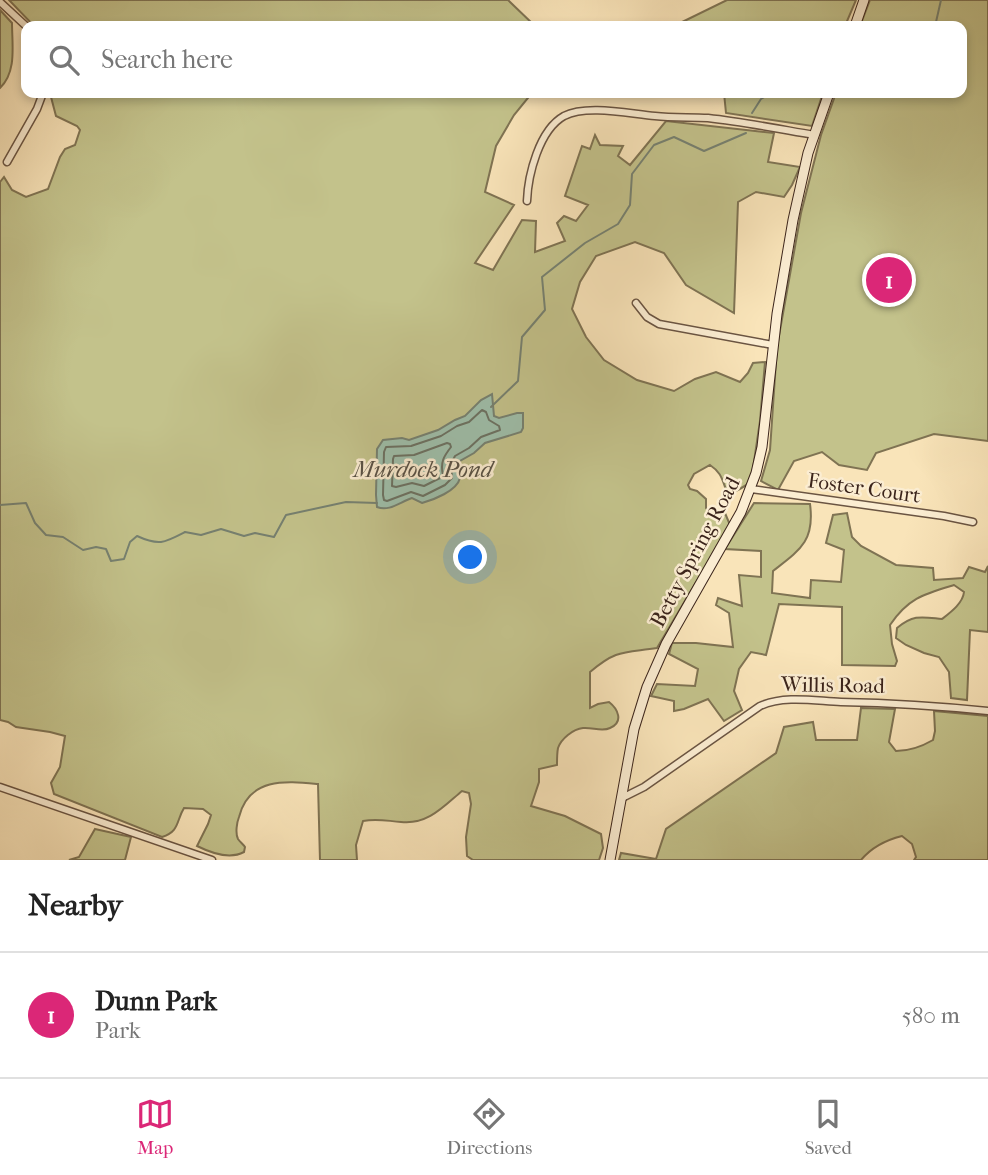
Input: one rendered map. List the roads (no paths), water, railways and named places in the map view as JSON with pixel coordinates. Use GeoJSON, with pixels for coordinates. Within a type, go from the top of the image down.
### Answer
{"type":"FeatureCollection","features":[{"type":"Feature","properties":{"kind":"street"},"geometry":{"type":"LineString","coordinates":[[857,21],[864,0]]}},
{"type":"Feature","properties":{"kind":"street"},"geometry":{"type":"LineString","coordinates":[[0,2],[21,21]]}},
{"type":"Feature","properties":{"kind":"street"},"geometry":{"type":"LineString","coordinates":[[7,162],[42,98]]}},
{"type":"Feature","properties":{"kind":"street","name":"Betty Spring Road"},"geometry":{"type":"LineString","coordinates":[[610,860],[637,717],[653,671],[737,520],[751,489],[762,447],[773,345],[793,220],[805,163],[827,98]]}},
{"type":"Feature","properties":{"kind":"street"},"geometry":{"type":"LineString","coordinates":[[527,201],[531,171],[543,140],[557,121],[570,114],[594,111],[705,118],[814,135]]}},
{"type":"Feature","properties":{"kind":"street"},"geometry":{"type":"LineString","coordinates":[[636,303],[647,317],[659,324],[773,345]]}},
{"type":"Feature","properties":{"kind":"street","name":"Foster Court"},"geometry":{"type":"LineString","coordinates":[[751,489],[972,522]]}},
{"type":"Feature","properties":{"kind":"street","name":"Willis Road"},"geometry":{"type":"LineString","coordinates":[[622,798],[644,787],[760,706],[774,701],[921,705],[988,711]]}},
{"type":"Feature","properties":{"kind":"street"},"geometry":{"type":"LineString","coordinates":[[0,787],[212,860]]}},
{"type":"Feature","properties":{"kind":"water","name":"Murdock Pond"},"geometry":{"type":"Polygon","coordinates":[[[492,394],[494,416],[499,418],[523,413],[521,432],[485,443],[460,461],[457,467],[460,478],[458,483],[444,494],[422,503],[412,498],[390,507],[377,507],[377,449],[383,440],[409,440],[438,430],[465,416],[481,400],[492,394]]]}},
{"type":"Feature","properties":{"kind":"waterway"},"geometry":{"type":"LineString","coordinates":[[936,21],[941,0]]}},
{"type":"Feature","properties":{"kind":"waterway"},"geometry":{"type":"LineString","coordinates":[[752,113],[763,98]]}},
{"type":"Feature","properties":{"kind":"waterway"},"geometry":{"type":"LineString","coordinates":[[491,407],[518,381],[522,337],[545,310],[542,277],[585,243],[618,224],[630,205],[632,174],[654,145],[674,137],[704,151],[746,133]]}},
{"type":"Feature","properties":{"kind":"waterway"},"geometry":{"type":"LineString","coordinates":[[0,505],[26,503],[35,523],[46,535],[63,537],[83,550],[96,547],[106,549],[111,561],[124,559],[130,542],[137,536],[161,542],[185,532],[201,535],[221,529],[244,536],[255,533],[274,537],[286,515],[346,502],[377,503]]}},
{"type":"Feature","properties":{"kind":"place","name":"Dunn Park"},"geometry":{"type":"Point","coordinates":[889,280]}}]}
